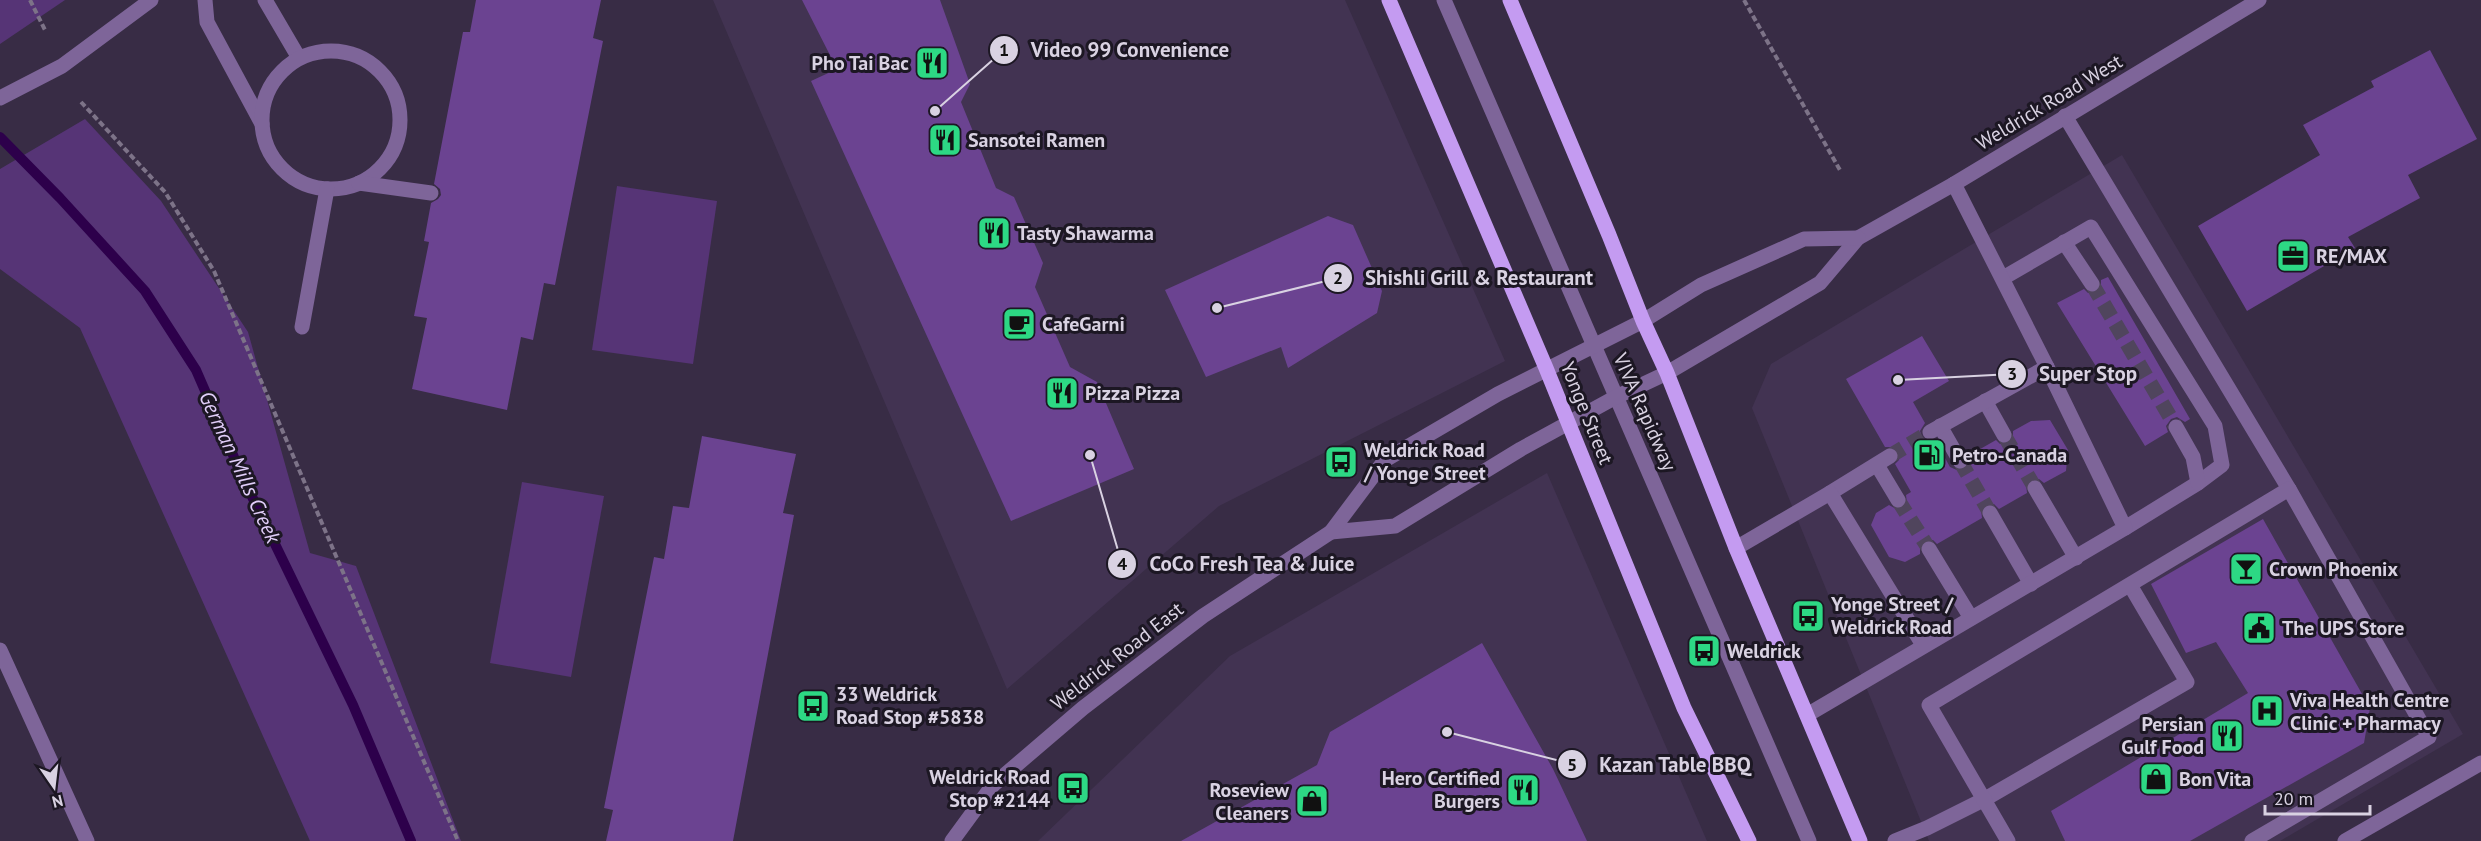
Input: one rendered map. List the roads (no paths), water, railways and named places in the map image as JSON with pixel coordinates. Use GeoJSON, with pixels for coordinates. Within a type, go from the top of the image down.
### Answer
{"type":"FeatureCollection","features":[{"type":"Feature","properties":{"kind":"main road","name":"Yonge Street"},"geometry":{"type":"LineString","coordinates":[[1389,0],[1546,368],[1684,708],[1749,841]]}},
{"type":"Feature","properties":{"kind":"main road"},"geometry":{"type":"LineString","coordinates":[[1510,0],[1667,374],[1736,548],[1860,841]]}},
{"type":"Feature","properties":{"kind":"street"},"geometry":{"type":"LineString","coordinates":[[0,98],[62,66],[151,0]]}},
{"type":"Feature","properties":{"kind":"street"},"geometry":{"type":"LineString","coordinates":[[206,0],[207,22],[262,125]]}},
{"type":"Feature","properties":{"kind":"street"},"geometry":{"type":"LineString","coordinates":[[265,0],[299,58]]}},
{"type":"Feature","properties":{"kind":"street","name":"VIVA Rapidway"},"geometry":{"type":"LineString","coordinates":[[1444,0],[1809,841]]}},
{"type":"Feature","properties":{"kind":"street","name":"Weldrick Road West"},"geometry":{"type":"LineString","coordinates":[[1667,374],[1820,283],[1858,238],[1954,184],[2259,0]]}},
{"type":"Feature","properties":{"kind":"street"},"geometry":{"type":"LineString","coordinates":[[320,51],[344,52],[365,60],[383,75],[395,94],[400,117],[398,140],[387,160],[371,177],[350,187],[327,189],[304,184],[285,172],[270,155],[262,133],[262,110],[268,89],[281,71],[299,58],[320,51]]}},
{"type":"Feature","properties":{"kind":"street"},"geometry":{"type":"LineString","coordinates":[[2065,116],[2289,489],[2429,737],[2252,841]]}},
{"type":"Feature","properties":{"kind":"street"},"geometry":{"type":"LineString","coordinates":[[359,183],[431,193]]}},
{"type":"Feature","properties":{"kind":"street"},"geometry":{"type":"LineString","coordinates":[[1954,184],[2003,278],[2125,528]]}},
{"type":"Feature","properties":{"kind":"street"},"geometry":{"type":"LineString","coordinates":[[302,327],[327,189]]}},
{"type":"Feature","properties":{"kind":"street"},"geometry":{"type":"LineString","coordinates":[[1807,715],[1923,645],[2076,558],[2198,483],[2222,465],[2215,426],[2091,227],[2003,278]]}},
{"type":"Feature","properties":{"kind":"street","name":"Weldrick Road West"},"geometry":{"type":"LineString","coordinates":[[1643,321],[1701,285],[1804,239],[1858,238]]}},
{"type":"Feature","properties":{"kind":"street"},"geometry":{"type":"LineString","coordinates":[[2064,242],[2092,285]]}},
{"type":"Feature","properties":{"kind":"street","name":"Weldrick Road East"},"geometry":{"type":"LineString","coordinates":[[952,841],[993,785],[1083,708],[1203,616],[1331,532],[1385,460],[1546,368],[1643,321]]}},
{"type":"Feature","properties":{"kind":"street"},"geometry":{"type":"LineString","coordinates":[[1960,461],[1935,429],[2047,367]]}},
{"type":"Feature","properties":{"kind":"street","name":"Weldrick Road East"},"geometry":{"type":"LineString","coordinates":[[1331,532],[1395,526],[1568,423],[1616,397],[1667,374]]}},
{"type":"Feature","properties":{"kind":"street"},"geometry":{"type":"LineString","coordinates":[[1985,401],[2004,435]]}},
{"type":"Feature","properties":{"kind":"street"},"geometry":{"type":"LineString","coordinates":[[2176,427],[2193,457],[2198,483]]}},
{"type":"Feature","properties":{"kind":"street"},"geometry":{"type":"LineString","coordinates":[[1736,548],[1884,460],[1898,500]]}},
{"type":"Feature","properties":{"kind":"street"},"geometry":{"type":"LineString","coordinates":[[2035,488],[2076,558]]}},
{"type":"Feature","properties":{"kind":"street"},"geometry":{"type":"LineString","coordinates":[[2008,841],[1929,705],[2289,489]]}},
{"type":"Feature","properties":{"kind":"street"},"geometry":{"type":"LineString","coordinates":[[1830,493],[1923,645]]}},
{"type":"Feature","properties":{"kind":"street"},"geometry":{"type":"LineString","coordinates":[[1990,513],[2031,584]]}},
{"type":"Feature","properties":{"kind":"street"},"geometry":{"type":"LineString","coordinates":[[1929,549],[1971,618]]}},
{"type":"Feature","properties":{"kind":"street"},"geometry":{"type":"LineString","coordinates":[[1895,841],[1985,799],[2187,682],[2130,585]]}},
{"type":"Feature","properties":{"kind":"street"},"geometry":{"type":"LineString","coordinates":[[0,650],[87,841]]}},
{"type":"Feature","properties":{"kind":"street"},"geometry":{"type":"LineString","coordinates":[[2345,841],[2481,764]]}},
{"type":"Feature","properties":{"kind":"waterway","name":"German Mills Creek"},"geometry":{"type":"LineString","coordinates":[[0,137],[60,198],[145,291],[196,370],[243,478],[353,705],[411,841]]}},
{"type":"Feature","properties":{"kind":"tunnel"},"geometry":{"type":"LineString","coordinates":[[2092,284],[2176,427]]}},
{"type":"Feature","properties":{"kind":"tunnel"},"geometry":{"type":"LineString","coordinates":[[1890,456],[1930,432]]}},
{"type":"Feature","properties":{"kind":"tunnel"},"geometry":{"type":"LineString","coordinates":[[2004,435],[2035,488]]}},
{"type":"Feature","properties":{"kind":"tunnel"},"geometry":{"type":"LineString","coordinates":[[1960,461],[1990,513]]}},
{"type":"Feature","properties":{"kind":"tunnel"},"geometry":{"type":"LineString","coordinates":[[1898,500],[1929,549]]}},
{"type":"Feature","properties":{"kind":"place","name":"Pho Tai Bac"},"geometry":{"type":"Point","coordinates":[932,63]}},
{"type":"Feature","properties":{"kind":"place","name":"Video 99 Convenience"},"geometry":{"type":"Point","coordinates":[935,111]}},
{"type":"Feature","properties":{"kind":"place","name":"Sansotei Ramen"},"geometry":{"type":"Point","coordinates":[945,140]}},
{"type":"Feature","properties":{"kind":"place","name":"Tasty Shawarma"},"geometry":{"type":"Point","coordinates":[994,233]}},
{"type":"Feature","properties":{"kind":"place","name":"RE/MAX"},"geometry":{"type":"Point","coordinates":[2293,256]}},
{"type":"Feature","properties":{"kind":"place","name":"Shishli Grill & Restaurant"},"geometry":{"type":"Point","coordinates":[1217,308]}},
{"type":"Feature","properties":{"kind":"place","name":"CafeGarni"},"geometry":{"type":"Point","coordinates":[1019,324]}},
{"type":"Feature","properties":{"kind":"place","name":"Super Stop"},"geometry":{"type":"Point","coordinates":[1898,380]}},
{"type":"Feature","properties":{"kind":"place","name":"Pizza Pizza"},"geometry":{"type":"Point","coordinates":[1062,393]}},
{"type":"Feature","properties":{"kind":"place","name":"CoCo Fresh Tea & Juice"},"geometry":{"type":"Point","coordinates":[1090,455]}},
{"type":"Feature","properties":{"kind":"place","name":"Petro-Canada"},"geometry":{"type":"Point","coordinates":[1929,455]}},
{"type":"Feature","properties":{"kind":"place","name":"Weldrick Road / Yonge Street"},"geometry":{"type":"Point","coordinates":[1341,462]}},
{"type":"Feature","properties":{"kind":"place","name":"Crown Phoenix"},"geometry":{"type":"Point","coordinates":[2246,569]}},
{"type":"Feature","properties":{"kind":"place","name":"Yonge Street / Weldrick Road"},"geometry":{"type":"Point","coordinates":[1808,616]}},
{"type":"Feature","properties":{"kind":"place","name":"The UPS Store"},"geometry":{"type":"Point","coordinates":[2259,628]}},
{"type":"Feature","properties":{"kind":"place","name":"Weldrick"},"geometry":{"type":"Point","coordinates":[1704,651]}},
{"type":"Feature","properties":{"kind":"place","name":"33 Weldrick Road Stop #5838"},"geometry":{"type":"Point","coordinates":[813,706]}},
{"type":"Feature","properties":{"kind":"place","name":"Viva Health Centre Clinic + Pharmacy"},"geometry":{"type":"Point","coordinates":[2267,711]}},
{"type":"Feature","properties":{"kind":"place","name":"Kazan Table BBQ"},"geometry":{"type":"Point","coordinates":[1447,732]}},
{"type":"Feature","properties":{"kind":"place","name":"Persian Gulf Food"},"geometry":{"type":"Point","coordinates":[2227,736]}},
{"type":"Feature","properties":{"kind":"place","name":"Bon Vita"},"geometry":{"type":"Point","coordinates":[2156,779]}},
{"type":"Feature","properties":{"kind":"place","name":"Weldrick Road Stop #2144"},"geometry":{"type":"Point","coordinates":[1073,788]}},
{"type":"Feature","properties":{"kind":"place","name":"Hero Certified Burgers"},"geometry":{"type":"Point","coordinates":[1523,790]}},
{"type":"Feature","properties":{"kind":"place","name":"Roseview Cleaners"},"geometry":{"type":"Point","coordinates":[1312,801]}}]}
